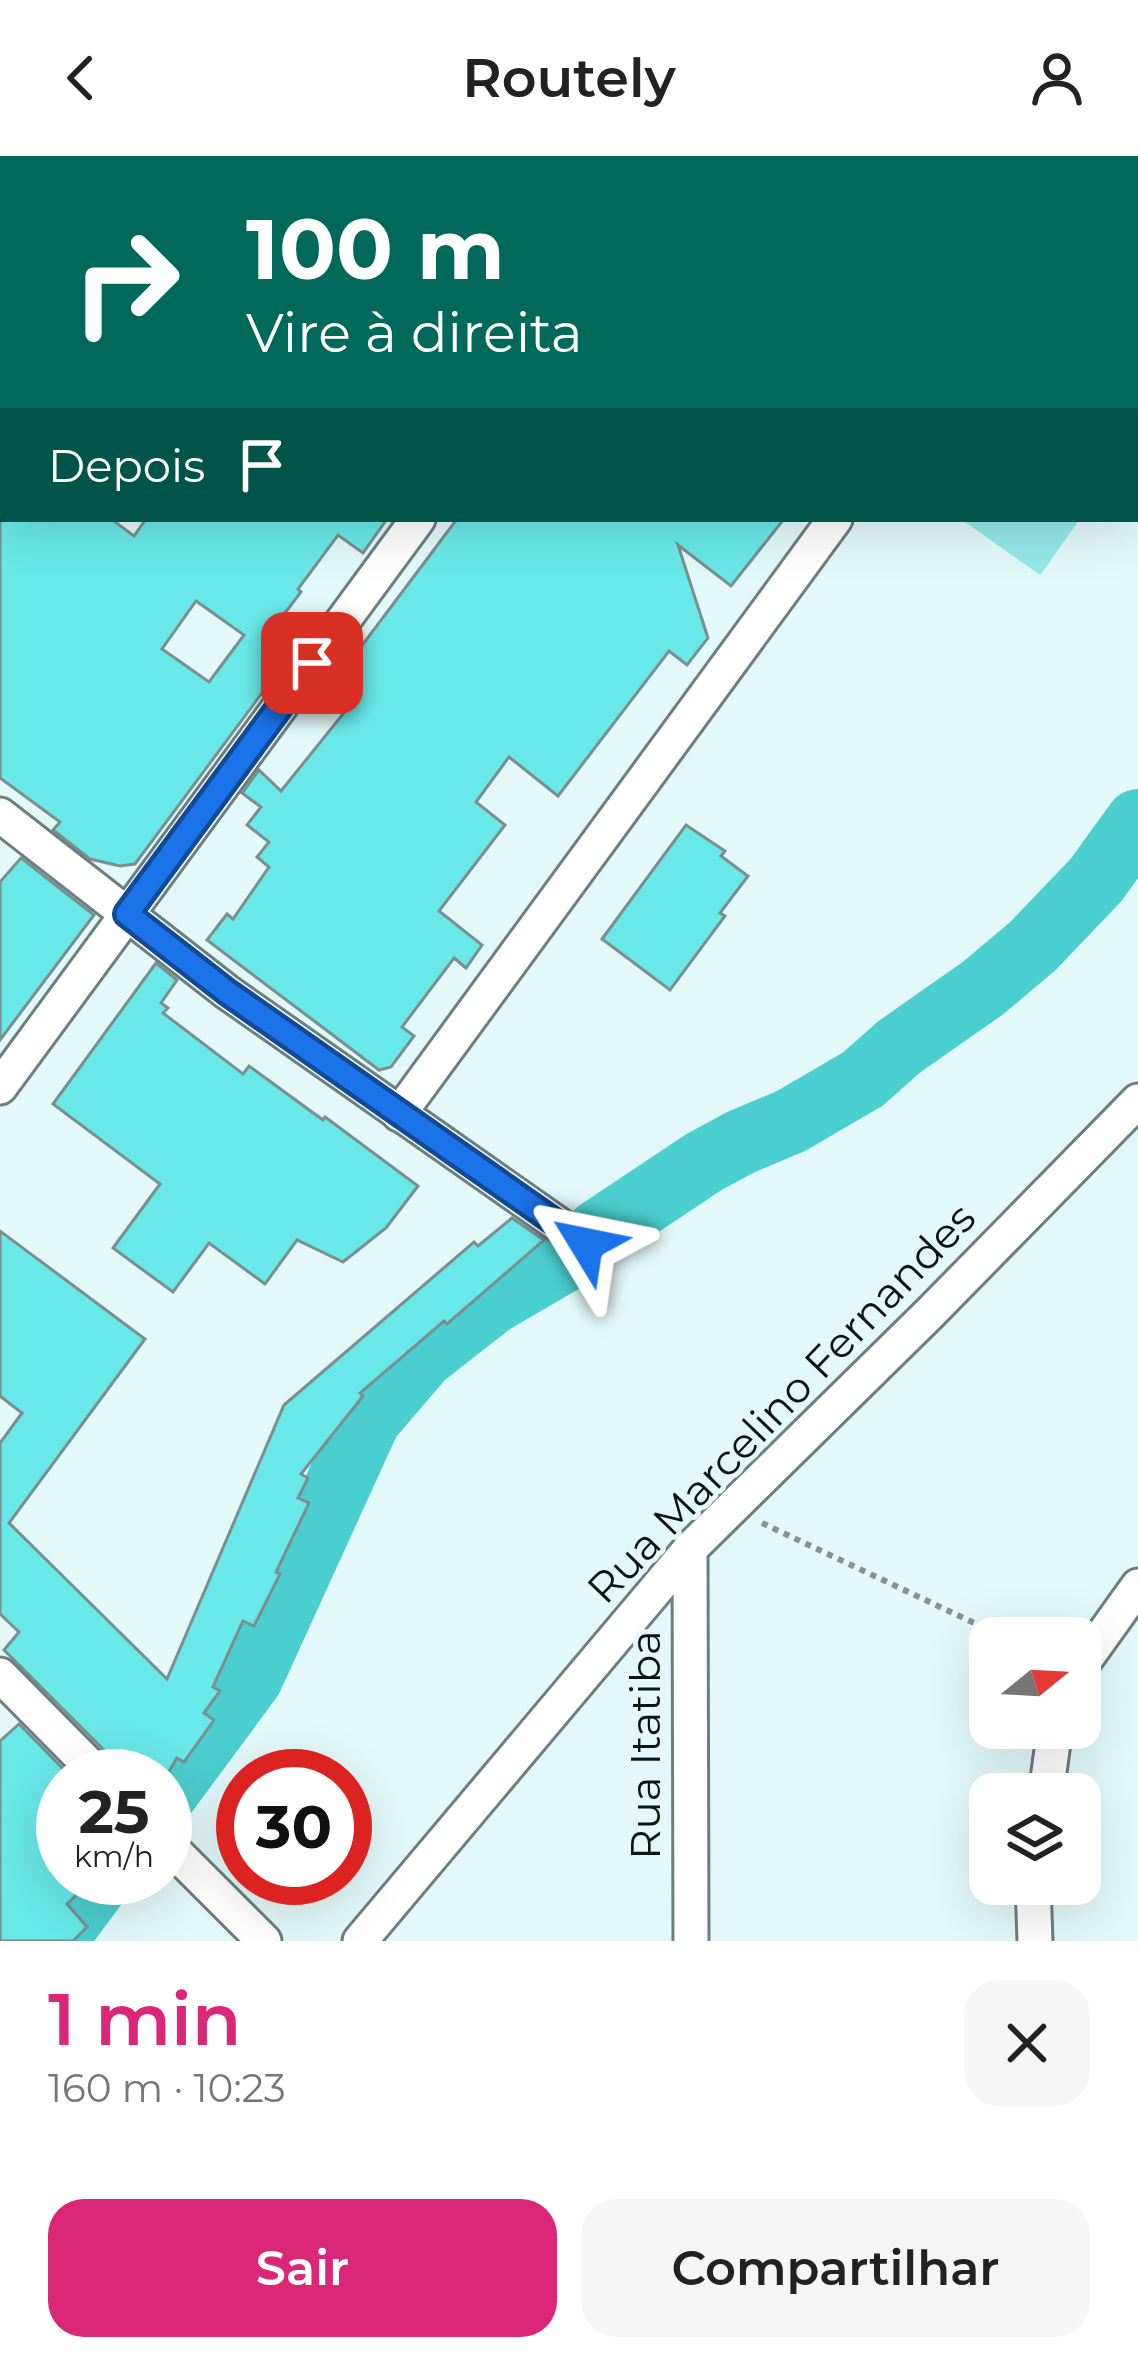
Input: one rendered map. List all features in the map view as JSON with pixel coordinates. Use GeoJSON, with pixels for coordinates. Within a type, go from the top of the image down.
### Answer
{"type":"FeatureCollection","features":[{"type":"Feature","properties":{"kind":"street"},"geometry":{"type":"LineString","coordinates":[[0,1087],[416,522]]}},
{"type":"Feature","properties":{"kind":"street"},"geometry":{"type":"LineString","coordinates":[[399,1114],[833,522]]}},
{"type":"Feature","properties":{"kind":"street"},"geometry":{"type":"LineString","coordinates":[[0,815],[227,992],[586,1244]]}},
{"type":"Feature","properties":{"kind":"street","name":"Rua Marcelino Fernandes"},"geometry":{"type":"LineString","coordinates":[[360,1941],[690,1549],[1138,1101]]}},
{"type":"Feature","properties":{"kind":"street","name":"Rua Itatiba"},"geometry":{"type":"LineString","coordinates":[[690,1549],[691,1941]]}},
{"type":"Feature","properties":{"kind":"street"},"geometry":{"type":"LineString","coordinates":[[1101,1638],[1138,1586]]}},
{"type":"Feature","properties":{"kind":"street"},"geometry":{"type":"LineString","coordinates":[[0,1675],[73,1749]]}},
{"type":"Feature","properties":{"kind":"street"},"geometry":{"type":"LineString","coordinates":[[192,1869],[265,1941]]}},
{"type":"Feature","properties":{"kind":"street"},"geometry":{"type":"LineString","coordinates":[[1034,1905],[1035,1941]]}},
{"type":"Feature","properties":{"kind":"path"},"geometry":{"type":"LineString","coordinates":[[731,1509],[969,1621]]}},
{"type":"Feature","properties":{"kind":"shaded area"},"geometry":{"type":"Polygon","coordinates":[[[965,522],[1078,522],[1040,575],[965,522]]]}},
{"type":"Feature","properties":{"kind":"building"},"geometry":{"type":"Polygon","coordinates":[[[0,522],[115,522],[134,536],[144,522],[385,522],[363,553],[338,535],[298,589],[301,592],[285,613],[295,620],[280,641],[294,650],[135,864],[120,866],[90,859],[53,830],[60,822],[0,778],[0,522]],[[196,601],[162,649],[209,682],[244,635],[196,601]]]}},
{"type":"Feature","properties":{"kind":"building"},"geometry":{"type":"Polygon","coordinates":[[[455,522],[782,522],[731,586],[678,545],[708,638],[687,665],[669,651],[558,796],[509,757],[476,802],[505,825],[439,911],[482,945],[466,968],[454,958],[402,1027],[414,1036],[391,1067],[379,1070],[207,940],[227,914],[233,919],[269,867],[257,857],[269,842],[247,825],[261,807],[242,793],[259,770],[281,791],[351,704],[330,688],[455,522]]]}},
{"type":"Feature","properties":{"kind":"building"},"geometry":{"type":"Polygon","coordinates":[[[686,825],[725,851],[721,856],[748,876],[720,913],[725,916],[670,990],[602,939],[686,825]]]}},
{"type":"Feature","properties":{"kind":"building"},"geometry":{"type":"Polygon","coordinates":[[[21,858],[94,915],[0,1040],[0,882],[21,858]]]}},
{"type":"Feature","properties":{"kind":"building"},"geometry":{"type":"Polygon","coordinates":[[[156,963],[177,980],[161,1003],[168,1008],[163,1013],[243,1074],[249,1066],[418,1186],[386,1228],[343,1262],[297,1240],[265,1284],[209,1243],[173,1292],[113,1248],[160,1184],[53,1104],[156,963]]]}},
{"type":"Feature","properties":{"kind":"building"},"geometry":{"type":"Polygon","coordinates":[[[512,1218],[544,1240],[360,1393],[363,1396],[301,1474],[308,1478],[298,1498],[309,1503],[254,1626],[243,1621],[213,1687],[220,1691],[204,1713],[214,1720],[192,1751],[103,1749],[4,1650],[19,1632],[0,1614],[0,1443],[22,1413],[0,1396],[0,1231],[145,1339],[9,1523],[167,1679],[284,1405],[474,1242],[478,1246],[512,1218]]]}},
{"type":"Feature","properties":{"kind":"building"},"geometry":{"type":"Polygon","coordinates":[[[19,1724],[44,1749],[36,1749],[36,1905],[68,1905],[87,1927],[73,1941],[0,1941],[0,1741],[19,1724]]]}},
{"type":"Feature","properties":{"kind":"waterway"},"geometry":{"type":"LineString","coordinates":[[192,1756],[250,1678],[368,1419],[422,1356],[491,1302],[578,1251],[704,1162],[791,1121],[863,1079],[1033,946],[1096,880],[1138,822]]}},
{"type":"Feature","properties":{"kind":"waterway"},"geometry":{"type":"LineString","coordinates":[[53,1941],[80,1905]]}},
{"type":"Feature","properties":{"kind":"route"},"geometry":{"type":"LineString","coordinates":[[312,663],[127,914],[227,992],[586,1244]]}}]}
